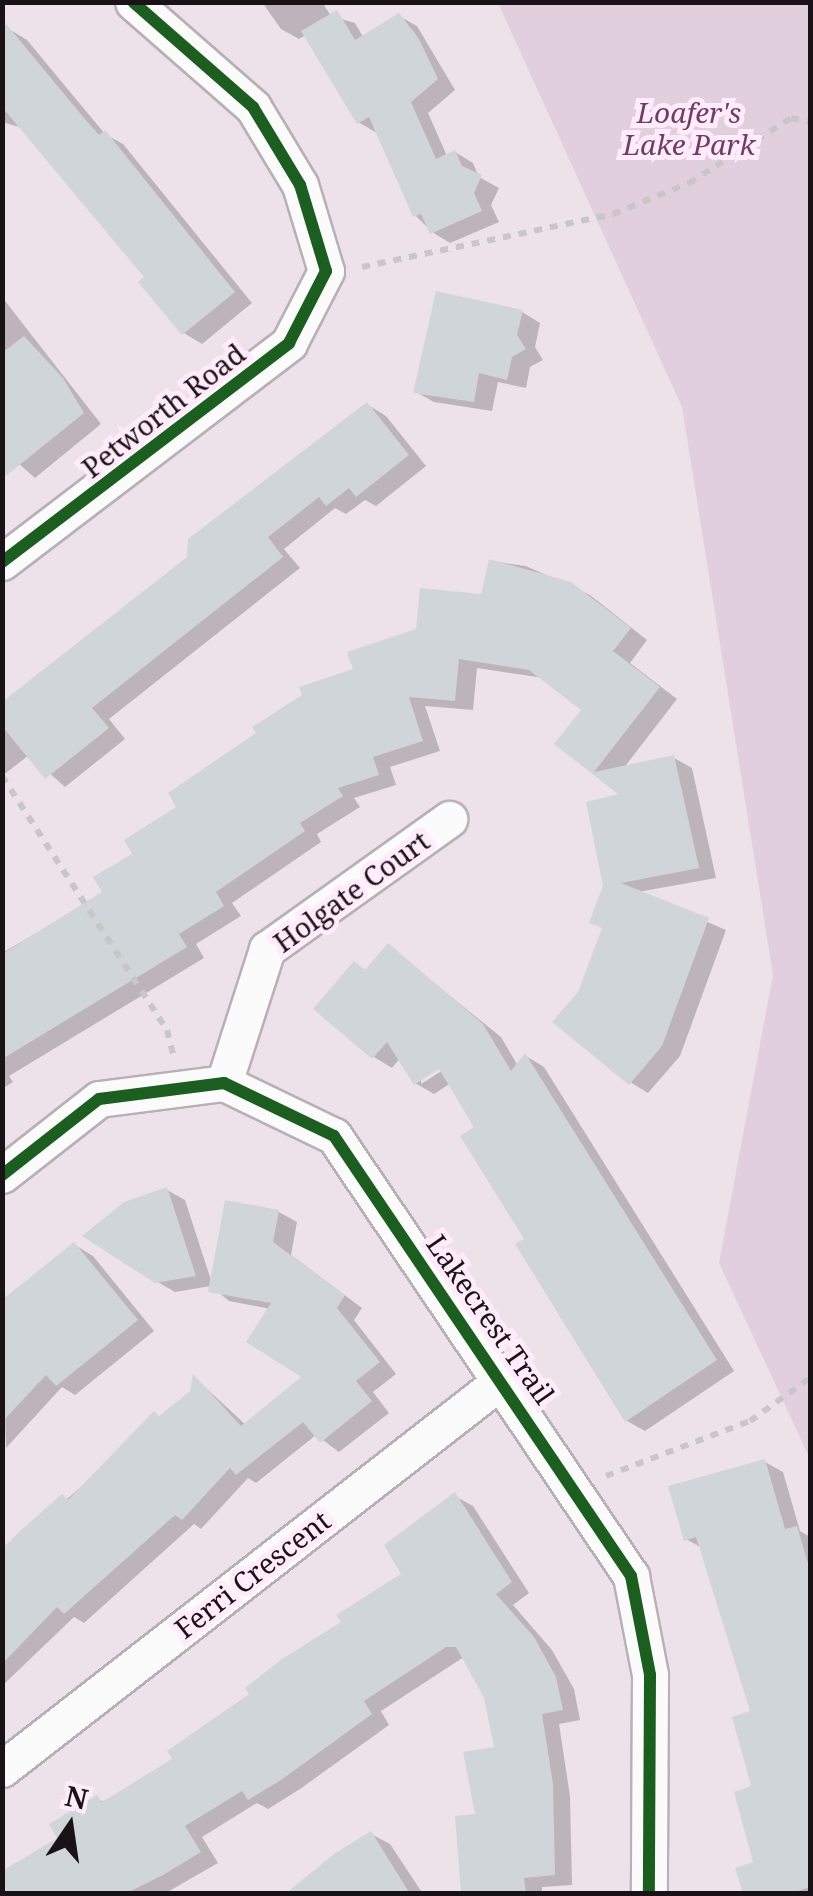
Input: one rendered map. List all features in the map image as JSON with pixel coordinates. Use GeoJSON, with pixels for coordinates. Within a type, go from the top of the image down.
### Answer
{"type":"FeatureCollection","features":[{"type":"Feature","properties":{"kind":"street","name":"Petworth Road"},"geometry":{"type":"LineString","coordinates":[[2,562],[289,343],[326,271],[300,185],[253,107],[133,2]]}},
{"type":"Feature","properties":{"kind":"street","name":"Holgate Court"},"geometry":{"type":"LineString","coordinates":[[224,1083],[267,949],[449,819]]}},
{"type":"Feature","properties":{"kind":"street"},"geometry":{"type":"LineString","coordinates":[[2,1175],[99,1100],[224,1083]]}},
{"type":"Feature","properties":{"kind":"street","name":"Lakecrest Trail"},"geometry":{"type":"LineString","coordinates":[[224,1083],[334,1136],[577,1488],[631,1576],[650,1674],[648,1894]]}},
{"type":"Feature","properties":{"kind":"street","name":"Ferri Crescent"},"geometry":{"type":"LineString","coordinates":[[2,1769],[502,1380]]}},
{"type":"Feature","properties":{"kind":"path"},"geometry":{"type":"LineString","coordinates":[[362,266],[613,214],[689,183],[791,118],[810,122]]}},
{"type":"Feature","properties":{"kind":"path"},"geometry":{"type":"LineString","coordinates":[[2,776],[167,1030],[182,1090]]}},
{"type":"Feature","properties":{"kind":"path"},"geometry":{"type":"LineString","coordinates":[[577,1488],[750,1421],[810,1378]]}},
{"type":"Feature","properties":{"kind":"green space","name":"Loafer's Lake Park"},"geometry":{"type":"Polygon","coordinates":[[[498,3],[810,3],[810,1459],[719,1263],[773,975],[682,407],[498,3]]]}},
{"type":"Feature","properties":{"kind":"building"},"geometry":{"type":"Polygon","coordinates":[[[337,10],[355,40],[399,13],[419,39],[438,79],[411,102],[436,159],[455,150],[462,166],[482,175],[474,193],[482,211],[430,234],[421,214],[413,217],[369,117],[357,124],[301,31],[337,10]]]}},
{"type":"Feature","properties":{"kind":"building"},"geometry":{"type":"Polygon","coordinates":[[[2,19],[99,135],[105,130],[235,292],[182,335],[138,282],[144,277],[2,107],[2,19]]]}},
{"type":"Feature","properties":{"kind":"building"},"geometry":{"type":"Polygon","coordinates":[[[436,291],[523,310],[517,335],[526,349],[512,357],[507,380],[479,373],[474,402],[413,393],[436,291]]]}},
{"type":"Feature","properties":{"kind":"building"},"geometry":{"type":"Polygon","coordinates":[[[24,336],[63,378],[84,413],[2,479],[2,353],[24,336]]]}},
{"type":"Feature","properties":{"kind":"building"},"geometry":{"type":"Polygon","coordinates":[[[367,402],[409,455],[356,497],[349,488],[326,506],[319,497],[268,537],[283,557],[92,708],[109,728],[45,779],[2,726],[2,702],[187,557],[188,539],[367,402]]]}},
{"type":"Feature","properties":{"kind":"building"},"geometry":{"type":"Polygon","coordinates":[[[489,559],[571,582],[631,628],[613,651],[660,687],[594,772],[674,755],[699,868],[621,883],[709,918],[662,1046],[629,1085],[552,1022],[578,992],[602,928],[589,923],[603,886],[586,802],[618,794],[554,744],[581,710],[529,670],[459,659],[455,701],[409,697],[423,741],[373,757],[379,775],[338,788],[343,796],[300,823],[305,831],[216,892],[224,906],[179,934],[187,947],[2,1059],[2,954],[102,892],[93,877],[132,854],[124,840],[176,807],[168,793],[256,733],[252,727],[302,695],[299,687],[353,669],[347,652],[416,629],[420,588],[481,594],[489,559]]]}},
{"type":"Feature","properties":{"kind":"building"},"geometry":{"type":"Polygon","coordinates":[[[388,943],[483,1024],[511,1071],[525,1053],[717,1360],[625,1422],[515,1244],[524,1239],[460,1136],[474,1127],[439,1069],[414,1085],[387,1042],[372,1059],[313,1009],[354,961],[365,970],[388,943]]]}},
{"type":"Feature","properties":{"kind":"building"},"geometry":{"type":"Polygon","coordinates":[[[167,1187],[196,1276],[155,1283],[82,1236],[124,1202],[167,1187]]]}},
{"type":"Feature","properties":{"kind":"building"},"geometry":{"type":"Polygon","coordinates":[[[225,1200],[279,1210],[273,1242],[345,1295],[337,1308],[380,1362],[356,1381],[372,1401],[320,1443],[303,1422],[236,1475],[230,1468],[182,1520],[175,1515],[64,1614],[57,1607],[2,1664],[2,1549],[17,1534],[62,1494],[68,1500],[154,1411],[159,1416],[190,1391],[193,1374],[241,1426],[301,1377],[246,1342],[271,1303],[208,1292],[225,1200]]]}},
{"type":"Feature","properties":{"kind":"building"},"geometry":{"type":"Polygon","coordinates":[[[74,1242],[138,1320],[56,1386],[46,1375],[2,1422],[2,1300],[74,1242]]]}},
{"type":"Feature","properties":{"kind":"building"},"geometry":{"type":"Polygon","coordinates":[[[765,1459],[785,1529],[797,1526],[810,1570],[810,1887],[789,1894],[743,1894],[735,1868],[753,1862],[734,1792],[751,1786],[732,1717],[750,1711],[696,1537],[684,1541],[668,1486],[765,1459]]]}},
{"type":"Feature","properties":{"kind":"building"},"geometry":{"type":"Polygon","coordinates":[[[455,1492],[512,1582],[496,1594],[534,1637],[556,1677],[563,1710],[542,1714],[553,1784],[555,1875],[524,1878],[526,1894],[461,1894],[455,1816],[475,1814],[463,1752],[494,1747],[484,1698],[456,1647],[446,1647],[364,1701],[372,1714],[281,1780],[248,1800],[242,1791],[185,1826],[201,1852],[163,1875],[125,1894],[2,1894],[2,1871],[57,1838],[49,1824],[97,1795],[102,1802],[172,1759],[167,1751],[249,1694],[245,1688],[282,1659],[341,1622],[336,1615],[401,1574],[384,1545],[455,1492]]]}},
{"type":"Feature","properties":{"kind":"building"},"geometry":{"type":"Polygon","coordinates":[[[371,1831],[410,1894],[285,1894],[334,1854],[371,1831]]]}},
{"type":"Feature","properties":{"kind":"cycle path"},"geometry":{"type":"LineString","coordinates":[[2,562],[289,343],[326,271],[300,185],[253,107],[133,2]]}},
{"type":"Feature","properties":{"kind":"cycle path"},"geometry":{"type":"LineString","coordinates":[[2,1175],[99,1099],[224,1083],[334,1136],[631,1576],[650,1675],[649,1894]]}}]}
